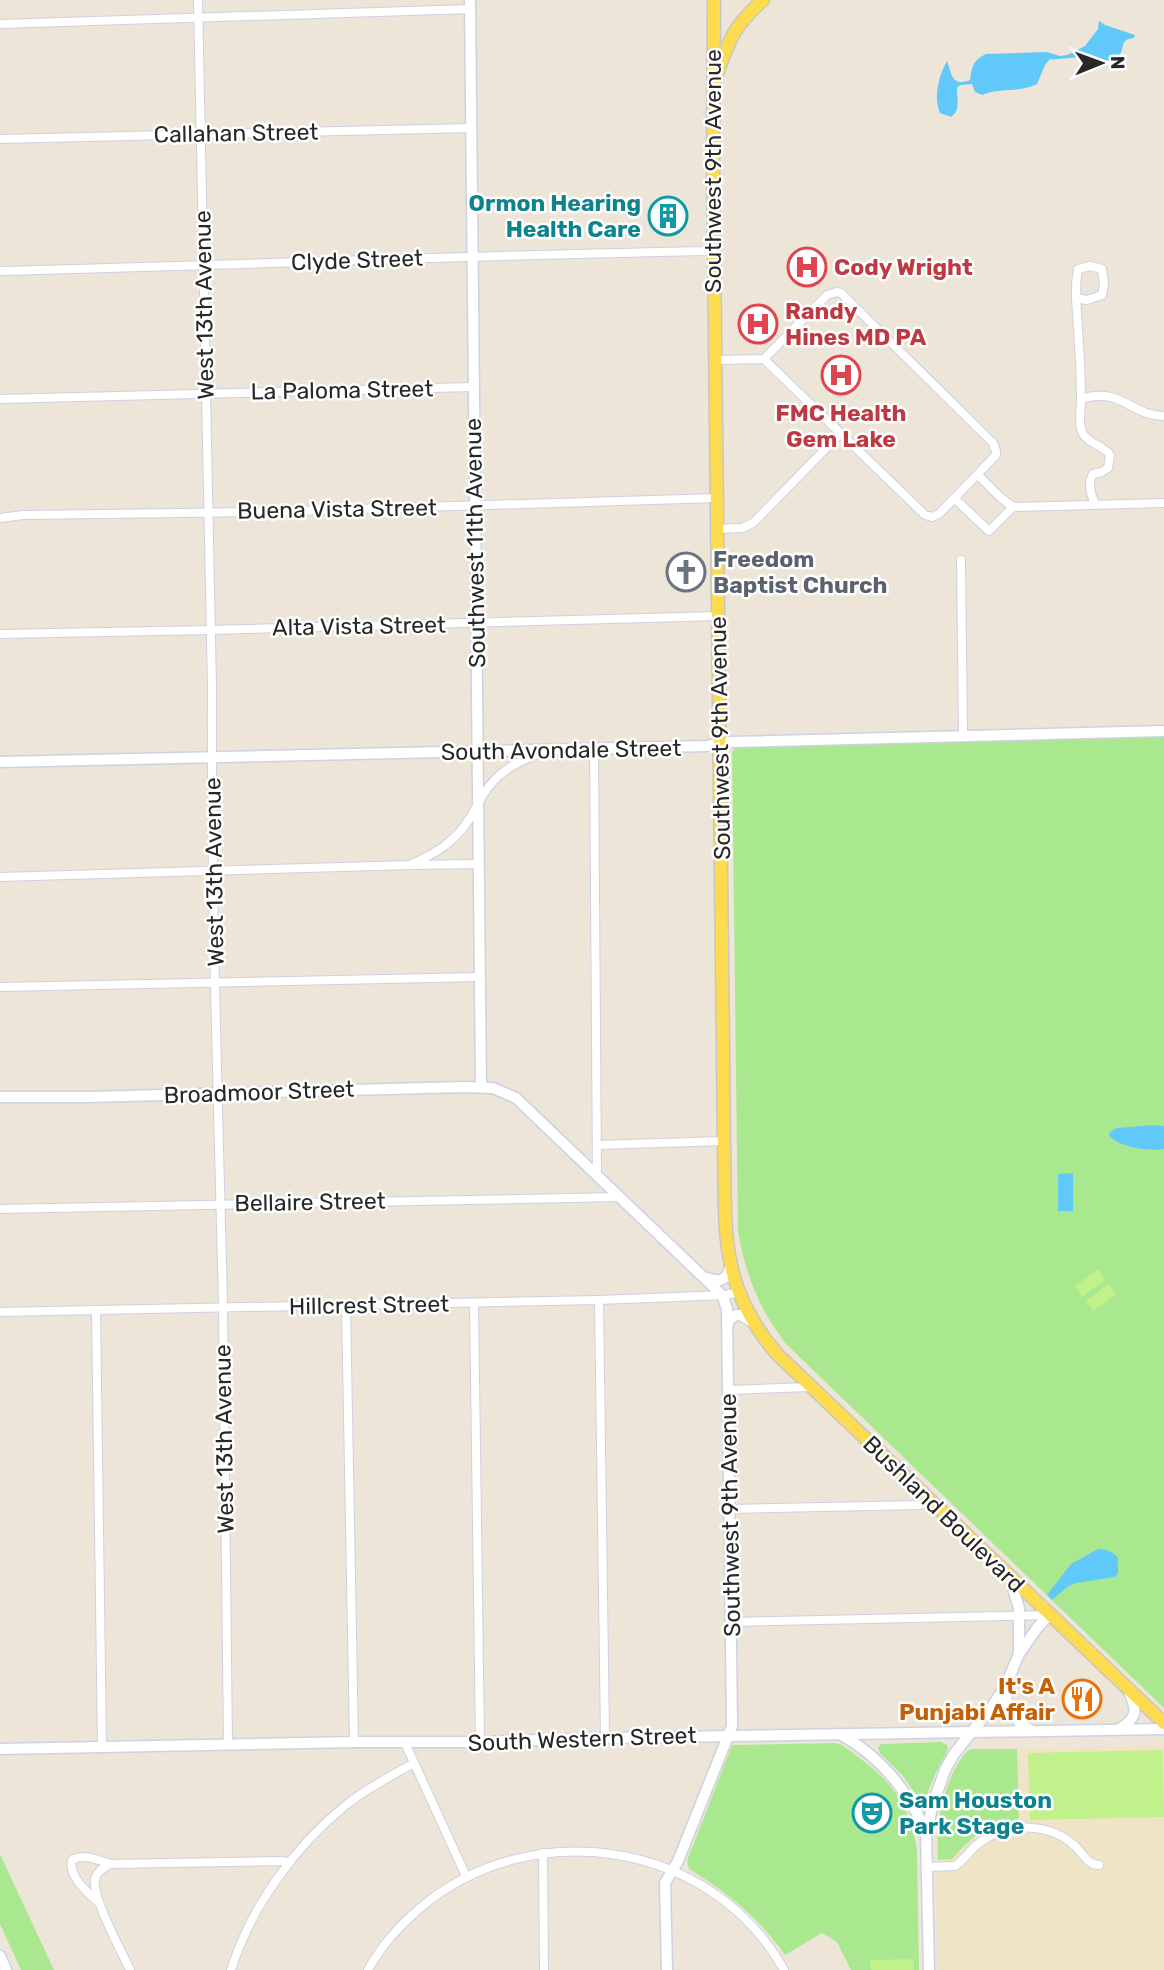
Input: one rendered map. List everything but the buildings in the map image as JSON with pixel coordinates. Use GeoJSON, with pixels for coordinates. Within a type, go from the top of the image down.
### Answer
{"type":"FeatureCollection","features":[{"type":"Feature","properties":{"kind":"main road","name":"Southwest 9th Avenue"},"geometry":{"type":"LineString","coordinates":[[713,0],[716,498],[724,1142],[729,1294]]}},
{"type":"Feature","properties":{"kind":"main road"},"geometry":{"type":"LineString","coordinates":[[712,87],[734,30],[763,0]]}},
{"type":"Feature","properties":{"kind":"main road","name":"Bushland Boulevard"},"geometry":{"type":"LineString","coordinates":[[729,1294],[777,1354],[810,1387],[1164,1723]]}},
{"type":"Feature","properties":{"kind":"street","name":"West 13th Avenue"},"geometry":{"type":"LineString","coordinates":[[198,0],[223,1307],[228,1745]]}},
{"type":"Feature","properties":{"kind":"street"},"geometry":{"type":"LineString","coordinates":[[0,24],[198,18],[470,4]]}},
{"type":"Feature","properties":{"kind":"street","name":"Southwest 11th Avenue"},"geometry":{"type":"LineString","coordinates":[[470,4],[481,1087]]}},
{"type":"Feature","properties":{"kind":"street","name":"Callahan Street"},"geometry":{"type":"LineString","coordinates":[[0,139],[471,128]]}},
{"type":"Feature","properties":{"kind":"street","name":"Clyde Street"},"geometry":{"type":"LineString","coordinates":[[0,271],[714,251]]}},
{"type":"Feature","properties":{"kind":"street"},"geometry":{"type":"LineString","coordinates":[[1076,299],[1087,300],[1102,295],[1102,269],[1078,269],[1076,281],[1076,299],[1081,399],[1080,428],[1084,437],[1107,450],[1111,462],[1108,468],[1093,474],[1090,480],[1095,504]]}},
{"type":"Feature","properties":{"kind":"street"},"geometry":{"type":"LineString","coordinates":[[715,360],[764,359],[827,295],[833,292],[841,293],[993,443],[996,455],[936,516],[929,517],[764,359]]}},
{"type":"Feature","properties":{"kind":"street","name":"La Paloma Street"},"geometry":{"type":"LineString","coordinates":[[0,398],[474,387]]}},
{"type":"Feature","properties":{"kind":"street"},"geometry":{"type":"LineString","coordinates":[[1081,399],[1103,395],[1113,397],[1163,419]]}},
{"type":"Feature","properties":{"kind":"street"},"geometry":{"type":"LineString","coordinates":[[717,529],[742,528],[752,523],[841,433]]}},
{"type":"Feature","properties":{"kind":"street"},"geometry":{"type":"LineString","coordinates":[[978,475],[1013,507],[1164,503]]}},
{"type":"Feature","properties":{"kind":"street","name":"Buena Vista Street"},"geometry":{"type":"LineString","coordinates":[[0,518],[716,498]]}},
{"type":"Feature","properties":{"kind":"street"},"geometry":{"type":"LineString","coordinates":[[954,498],[989,531],[1013,507]]}},
{"type":"Feature","properties":{"kind":"street"},"geometry":{"type":"LineString","coordinates":[[961,560],[963,736]]}},
{"type":"Feature","properties":{"kind":"street","name":"Alta Vista Street"},"geometry":{"type":"LineString","coordinates":[[0,634],[719,616]]}},
{"type":"Feature","properties":{"kind":"street","name":"South Avondale Street"},"geometry":{"type":"LineString","coordinates":[[0,762],[710,746],[730,742],[1164,730]]}},
{"type":"Feature","properties":{"kind":"street"},"geometry":{"type":"LineString","coordinates":[[594,749],[597,1175]]}},
{"type":"Feature","properties":{"kind":"street"},"geometry":{"type":"LineString","coordinates":[[410,865],[436,853],[450,842],[500,774],[547,750]]}},
{"type":"Feature","properties":{"kind":"street"},"geometry":{"type":"LineString","coordinates":[[0,877],[478,864]]}},
{"type":"Feature","properties":{"kind":"street"},"geometry":{"type":"LineString","coordinates":[[0,987],[479,977]]}},
{"type":"Feature","properties":{"kind":"street","name":"Broadmoor Street"},"geometry":{"type":"LineString","coordinates":[[0,1097],[481,1087],[493,1088],[516,1098]]}},
{"type":"Feature","properties":{"kind":"street","name":"Bushland Boulevard"},"geometry":{"type":"LineString","coordinates":[[516,1098],[704,1276],[729,1294]]}},
{"type":"Feature","properties":{"kind":"street"},"geometry":{"type":"LineString","coordinates":[[597,1145],[724,1142]]}},
{"type":"Feature","properties":{"kind":"street","name":"Bellaire Street"},"geometry":{"type":"LineString","coordinates":[[0,1209],[620,1197]]}},
{"type":"Feature","properties":{"kind":"street"},"geometry":{"type":"LineString","coordinates":[[704,1276],[719,1281],[728,1272]]}},
{"type":"Feature","properties":{"kind":"street","name":"Hillcrest Street"},"geometry":{"type":"LineString","coordinates":[[0,1312],[599,1300],[729,1294]]}},
{"type":"Feature","properties":{"kind":"street","name":"Southwest 9th Avenue"},"geometry":{"type":"LineString","coordinates":[[667,1970],[665,1883],[678,1861],[732,1726],[727,1326],[729,1294]]}},
{"type":"Feature","properties":{"kind":"street"},"geometry":{"type":"LineString","coordinates":[[599,1300],[605,1738]]}},
{"type":"Feature","properties":{"kind":"street"},"geometry":{"type":"LineString","coordinates":[[474,1303],[480,1742]]}},
{"type":"Feature","properties":{"kind":"street"},"geometry":{"type":"LineString","coordinates":[[346,1305],[354,1742]]}},
{"type":"Feature","properties":{"kind":"street"},"geometry":{"type":"LineString","coordinates":[[96,1310],[102,1747]]}},
{"type":"Feature","properties":{"kind":"street"},"geometry":{"type":"LineString","coordinates":[[727,1326],[730,1319],[736,1315],[752,1322]]}},
{"type":"Feature","properties":{"kind":"street"},"geometry":{"type":"LineString","coordinates":[[728,1390],[810,1387]]}},
{"type":"Feature","properties":{"kind":"street"},"geometry":{"type":"LineString","coordinates":[[730,1509],[919,1505],[930,1501]]}},
{"type":"Feature","properties":{"kind":"street"},"geometry":{"type":"LineString","coordinates":[[1009,1576],[1020,1616],[1019,1654]]}},
{"type":"Feature","properties":{"kind":"street"},"geometry":{"type":"LineString","coordinates":[[731,1622],[1049,1615]]}},
{"type":"Feature","properties":{"kind":"street"},"geometry":{"type":"LineString","coordinates":[[929,1970],[926,1832],[934,1801],[945,1770],[956,1750],[1005,1687],[1019,1654],[1049,1615]]}},
{"type":"Feature","properties":{"kind":"street"},"geometry":{"type":"LineString","coordinates":[[1005,1687],[1008,1708],[1013,1717],[1034,1732]]}},
{"type":"Feature","properties":{"kind":"street"},"geometry":{"type":"LineString","coordinates":[[1119,1730],[1129,1723],[1135,1714],[1129,1691]]}},
{"type":"Feature","properties":{"kind":"street","name":"South Western Street"},"geometry":{"type":"LineString","coordinates":[[0,1749],[1164,1729]]}},
{"type":"Feature","properties":{"kind":"street"},"geometry":{"type":"LineString","coordinates":[[839,1733],[864,1749],[890,1773],[916,1808],[926,1832]]}},
{"type":"Feature","properties":{"kind":"street"},"geometry":{"type":"LineString","coordinates":[[405,1743],[466,1876]]}},
{"type":"Feature","properties":{"kind":"street"},"geometry":{"type":"LineString","coordinates":[[231,1970],[262,1903],[309,1840],[345,1806],[380,1781],[414,1763]]}},
{"type":"Feature","properties":{"kind":"street"},"geometry":{"type":"LineString","coordinates":[[926,1867],[955,1866],[986,1838],[1021,1828],[1040,1829],[1056,1834],[1075,1847],[1091,1864],[1099,1865]]}},
{"type":"Feature","properties":{"kind":"street"},"geometry":{"type":"LineString","coordinates":[[368,1970],[398,1928],[438,1892],[466,1876],[519,1858],[572,1851],[604,1853],[646,1861],[672,1870],[705,1887],[735,1908],[764,1940],[784,1970]]}},
{"type":"Feature","properties":{"kind":"street"},"geometry":{"type":"LineString","coordinates":[[543,1853],[544,1970]]}},
{"type":"Feature","properties":{"kind":"street"},"geometry":{"type":"LineString","coordinates":[[100,1904],[79,1882],[73,1872],[72,1860],[78,1857],[93,1858],[110,1864],[290,1863]]}},
{"type":"Feature","properties":{"kind":"street"},"geometry":{"type":"LineString","coordinates":[[110,1864],[99,1871],[95,1879],[95,1889],[130,1970]]}},
{"type":"Feature","properties":{"kind":"street"},"geometry":{"type":"LineString","coordinates":[[0,1956],[6,1970]]}},
{"type":"Feature","properties":{"kind":"shaded area"},"geometry":{"type":"Polygon","coordinates":[[[1164,1746],[1164,1970],[939,1970],[937,1847],[940,1813],[965,1752],[971,1749],[1164,1746]]]}},
{"type":"Feature","properties":{"kind":"green space"},"geometry":{"type":"Polygon","coordinates":[[[1164,736],[1164,1708],[787,1345],[761,1305],[745,1262],[738,1231],[732,752],[742,746],[1164,736]]]}},
{"type":"Feature","properties":{"kind":"green space"},"geometry":{"type":"Polygon","coordinates":[[[1098,1269],[1105,1280],[1082,1297],[1075,1286],[1098,1269]]]}},
{"type":"Feature","properties":{"kind":"green space"},"geometry":{"type":"Polygon","coordinates":[[[1108,1284],[1116,1294],[1093,1311],[1086,1301],[1108,1284]]]}},
{"type":"Feature","properties":{"kind":"green space"},"geometry":{"type":"Polygon","coordinates":[[[941,1742],[947,1745],[948,1750],[927,1795],[921,1797],[917,1796],[878,1748],[881,1744],[941,1742]]]}},
{"type":"Feature","properties":{"kind":"green space"},"geometry":{"type":"Polygon","coordinates":[[[836,1743],[882,1777],[901,1801],[908,1815],[917,1850],[919,1970],[851,1970],[837,1942],[822,1933],[785,1955],[742,1907],[689,1869],[687,1861],[732,1745],[836,1743]]]}},
{"type":"Feature","properties":{"kind":"green space"},"geometry":{"type":"Polygon","coordinates":[[[971,1749],[1017,1749],[1019,1820],[989,1827],[952,1859],[938,1860],[941,1808],[955,1768],[971,1749]]]}},
{"type":"Feature","properties":{"kind":"green space"},"geometry":{"type":"Polygon","coordinates":[[[1163,1750],[1164,1817],[1030,1820],[1028,1753],[1163,1750]]]}},
{"type":"Feature","properties":{"kind":"green space"},"geometry":{"type":"Polygon","coordinates":[[[0,1854],[54,1970],[21,1970],[0,1924],[0,1854]]]}},
{"type":"Feature","properties":{"kind":"green space"},"geometry":{"type":"Polygon","coordinates":[[[914,1959],[914,1970],[871,1970],[870,1960],[914,1959]]]}},
{"type":"Feature","properties":{"kind":"water"},"geometry":{"type":"Polygon","coordinates":[[[1099,21],[1135,35],[1124,43],[1120,55],[1112,61],[1098,63],[1079,58],[1050,59],[1037,84],[982,95],[975,92],[972,84],[960,85],[957,88],[958,104],[954,114],[951,117],[940,113],[938,86],[947,61],[956,81],[964,82],[970,80],[974,64],[986,54],[1046,52],[1067,55],[1085,46],[1098,29],[1099,21]]]}},
{"type":"Feature","properties":{"kind":"water"},"geometry":{"type":"Polygon","coordinates":[[[1164,1126],[1164,1149],[1135,1148],[1119,1143],[1109,1135],[1117,1128],[1164,1126]]]}},
{"type":"Feature","properties":{"kind":"water"},"geometry":{"type":"Polygon","coordinates":[[[1073,1173],[1073,1211],[1058,1211],[1058,1174],[1073,1173]]]}},
{"type":"Feature","properties":{"kind":"water"},"geometry":{"type":"Polygon","coordinates":[[[1098,1549],[1109,1551],[1118,1558],[1118,1573],[1115,1577],[1076,1583],[1052,1600],[1047,1595],[1071,1564],[1098,1549]]]}},
{"type":"Feature","properties":{"kind":"place","name":"Ormon Hearing Health Care"},"geometry":{"type":"Point","coordinates":[668,216]}},
{"type":"Feature","properties":{"kind":"place","name":"Cody Wright"},"geometry":{"type":"Point","coordinates":[807,267]}},
{"type":"Feature","properties":{"kind":"place","name":"Randy Hines MD PA"},"geometry":{"type":"Point","coordinates":[758,324]}},
{"type":"Feature","properties":{"kind":"place","name":"FMC Health Gem Lake"},"geometry":{"type":"Point","coordinates":[841,375]}},
{"type":"Feature","properties":{"kind":"place","name":"Freedom Baptist Church"},"geometry":{"type":"Point","coordinates":[686,572]}},
{"type":"Feature","properties":{"kind":"place","name":"It's A Punjabi Affair"},"geometry":{"type":"Point","coordinates":[1082,1699]}},
{"type":"Feature","properties":{"kind":"place","name":"Sam Houston Park Stage"},"geometry":{"type":"Point","coordinates":[872,1813]}}]}
